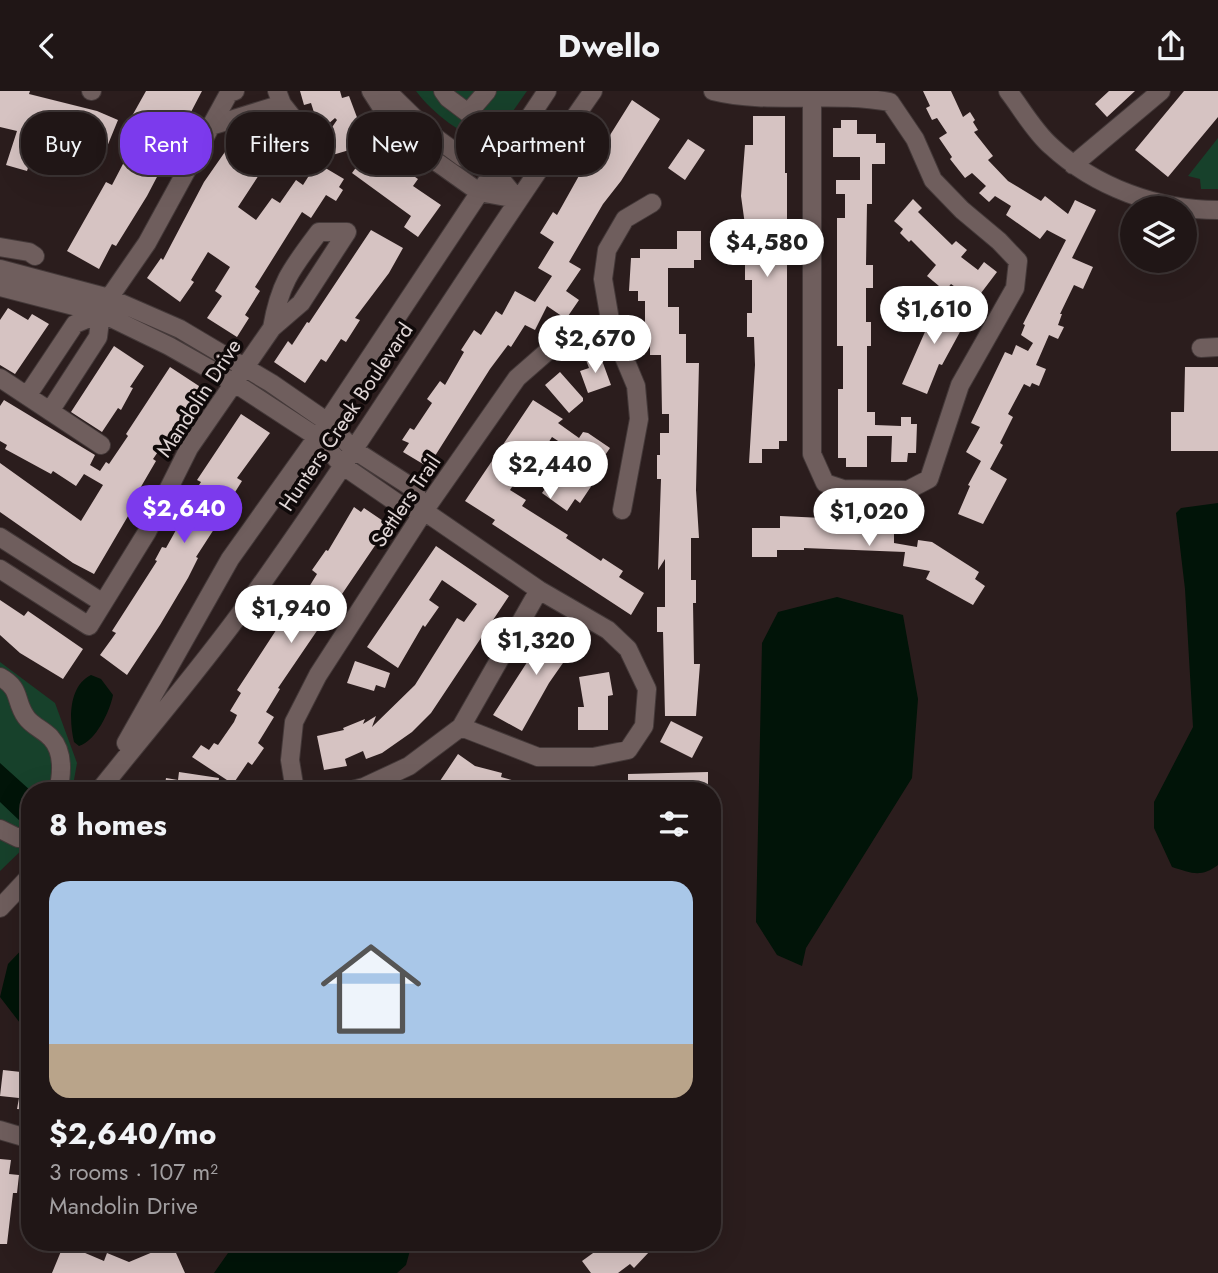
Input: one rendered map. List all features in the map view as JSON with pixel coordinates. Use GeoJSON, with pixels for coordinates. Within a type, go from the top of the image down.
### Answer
{"type":"FeatureCollection","features":[{"type":"Feature","properties":{"kind":"street"},"geometry":{"type":"LineString","coordinates":[[212,123],[229,93],[235,91]]}},
{"type":"Feature","properties":{"kind":"street"},"geometry":{"type":"LineString","coordinates":[[371,91],[389,119],[417,148],[479,192],[517,199]]}},
{"type":"Feature","properties":{"kind":"street"},"geometry":{"type":"LineString","coordinates":[[387,91],[432,135],[456,153]]}},
{"type":"Feature","properties":{"kind":"street"},"geometry":{"type":"LineString","coordinates":[[443,91],[468,113],[487,91]]}},
{"type":"Feature","properties":{"kind":"street","name":"Hunters Creek Boulevard"},"geometry":{"type":"LineString","coordinates":[[534,112],[547,91]]}},
{"type":"Feature","properties":{"kind":"street","name":"Hunters Creek Boulevard"},"geometry":{"type":"LineString","coordinates":[[105,782],[249,602],[354,450],[517,199],[593,91]]}},
{"type":"Feature","properties":{"kind":"street"},"geometry":{"type":"LineString","coordinates":[[713,91],[741,95],[812,93],[864,95],[890,102],[915,139],[933,180],[1018,261],[1014,288],[960,385],[929,479],[908,490],[844,489],[825,483],[812,454],[812,93]]}},
{"type":"Feature","properties":{"kind":"street"},"geometry":{"type":"LineString","coordinates":[[1008,91],[1048,144],[1073,165],[1104,182],[1156,204],[1218,210]]}},
{"type":"Feature","properties":{"kind":"street"},"geometry":{"type":"LineString","coordinates":[[1073,165],[1161,91]]}},
{"type":"Feature","properties":{"kind":"street"},"geometry":{"type":"LineString","coordinates":[[212,125],[279,97],[290,112]]}},
{"type":"Feature","properties":{"kind":"street"},"geometry":{"type":"LineString","coordinates":[[50,411],[97,337],[105,306],[146,243],[183,175]]}},
{"type":"Feature","properties":{"kind":"street","name":"Hunters Creek Boulevard"},"geometry":{"type":"LineString","coordinates":[[103,782],[230,559],[493,175]]}},
{"type":"Feature","properties":{"kind":"street"},"geometry":{"type":"LineString","coordinates":[[497,175],[517,199]]}},
{"type":"Feature","properties":{"kind":"street"},"geometry":{"type":"LineString","coordinates":[[622,510],[639,419],[636,386],[611,326],[603,279],[607,250],[625,219],[652,203]]}},
{"type":"Feature","properties":{"kind":"street","name":"Mandolin Drive"},"geometry":{"type":"LineString","coordinates":[[5,572],[89,626],[146,531],[189,448],[236,384],[272,328],[301,303],[347,232],[319,232],[288,272],[277,297],[272,328]]}},
{"type":"Feature","properties":{"kind":"street"},"geometry":{"type":"LineString","coordinates":[[0,247],[35,256]]}},
{"type":"Feature","properties":{"kind":"street"},"geometry":{"type":"LineString","coordinates":[[0,269],[180,329],[246,367],[321,429],[342,465],[400,505],[424,511],[540,590],[608,630],[628,649],[647,689],[644,726],[628,750],[593,757],[538,757],[461,727]]}},
{"type":"Feature","properties":{"kind":"street"},"geometry":{"type":"LineString","coordinates":[[0,287],[105,306],[354,450],[413,488],[424,511]]}},
{"type":"Feature","properties":{"kind":"street"},"geometry":{"type":"LineString","coordinates":[[27,396],[75,324],[105,306]]}},
{"type":"Feature","properties":{"kind":"street","name":"Settlers Trail"},"geometry":{"type":"LineString","coordinates":[[294,782],[290,760],[294,722],[318,675],[424,511],[517,378],[549,350],[579,334],[611,326]]}},
{"type":"Feature","properties":{"kind":"street"},"geometry":{"type":"LineString","coordinates":[[0,378],[101,446]]}},
{"type":"Feature","properties":{"kind":"street"},"geometry":{"type":"LineString","coordinates":[[0,537],[103,603]]}},
{"type":"Feature","properties":{"kind":"street"},"geometry":{"type":"LineString","coordinates":[[5,572],[25,554]]}},
{"type":"Feature","properties":{"kind":"street"},"geometry":{"type":"LineString","coordinates":[[375,782],[409,766],[461,727],[540,590]]}},
{"type":"Feature","properties":{"kind":"street"},"geometry":{"type":"LineString","coordinates":[[0,677],[13,685],[27,719],[57,746],[61,765],[59,782]]}},
{"type":"Feature","properties":{"kind":"street"},"geometry":{"type":"LineString","coordinates":[[0,829],[21,837]]}},
{"type":"Feature","properties":{"kind":"street"},"geometry":{"type":"LineString","coordinates":[[0,908],[21,886]]}},
{"type":"Feature","properties":{"kind":"street"},"geometry":{"type":"LineString","coordinates":[[0,1130],[21,1136]]}},
{"type":"Feature","properties":{"kind":"green space"},"geometry":{"type":"Polygon","coordinates":[[[416,91],[527,91],[512,112],[456,112],[456,128],[442,117],[442,112],[436,112],[416,91]]]}},
{"type":"Feature","properties":{"kind":"green space"},"geometry":{"type":"Polygon","coordinates":[[[1218,138],[1218,189],[1201,189],[1200,179],[1188,176],[1218,138]]]}},
{"type":"Feature","properties":{"kind":"green space"},"geometry":{"type":"Polygon","coordinates":[[[0,662],[55,703],[77,763],[74,782],[21,782],[21,851],[0,871],[0,662]]]}},
{"type":"Feature","properties":{"kind":"shaded area"},"geometry":{"type":"Polygon","coordinates":[[[1218,503],[1218,865],[1206,872],[1196,873],[1172,867],[1154,828],[1154,802],[1193,727],[1185,589],[1176,513],[1181,508],[1218,503]]]}},
{"type":"Feature","properties":{"kind":"shaded area"},"geometry":{"type":"Polygon","coordinates":[[[837,597],[903,615],[918,699],[912,778],[806,948],[802,966],[777,955],[756,922],[762,643],[778,612],[837,597]]]}},
{"type":"Feature","properties":{"kind":"shaded area"},"geometry":{"type":"Polygon","coordinates":[[[91,675],[101,679],[113,695],[109,709],[96,732],[79,746],[74,742],[72,734],[72,705],[78,687],[91,675]]]}},
{"type":"Feature","properties":{"kind":"shaded area"},"geometry":{"type":"Polygon","coordinates":[[[0,763],[21,782],[21,820],[0,802],[0,763]]]}},
{"type":"Feature","properties":{"kind":"shaded area"},"geometry":{"type":"Polygon","coordinates":[[[21,950],[21,1024],[0,997],[8,964],[21,950]]]}},
{"type":"Feature","properties":{"kind":"shaded area"},"geometry":{"type":"Polygon","coordinates":[[[229,1251],[410,1251],[406,1265],[397,1273],[214,1273],[229,1251]]]}},
{"type":"Feature","properties":{"kind":"building"},"geometry":{"type":"Polygon","coordinates":[[[0,91],[30,91],[29,94],[99,112],[21,112],[21,169],[6,165],[17,131],[0,127],[0,91]]]}},
{"type":"Feature","properties":{"kind":"building"},"geometry":{"type":"Polygon","coordinates":[[[146,91],[202,91],[191,112],[134,112],[146,91]]]}},
{"type":"Feature","properties":{"kind":"building"},"geometry":{"type":"Polygon","coordinates":[[[300,91],[340,91],[342,98],[349,96],[355,112],[348,112],[348,150],[334,155],[334,124],[337,120],[334,119],[334,112],[314,112],[311,103],[304,105],[300,91]]]}},
{"type":"Feature","properties":{"kind":"building"},"geometry":{"type":"Polygon","coordinates":[[[923,91],[951,91],[963,117],[970,112],[975,120],[973,122],[978,130],[974,132],[993,156],[988,160],[1008,181],[1041,201],[1045,196],[1068,214],[1075,200],[1096,210],[1072,258],[1093,267],[1083,289],[1074,285],[1060,314],[1058,325],[1064,327],[1058,339],[1049,335],[1036,365],[1046,369],[1039,386],[1032,383],[1030,387],[1024,384],[1008,414],[1013,417],[1000,443],[1003,445],[990,469],[1007,479],[983,524],[958,514],[970,486],[968,485],[981,461],[966,452],[980,427],[971,423],[1005,352],[1012,355],[1016,345],[1028,351],[1033,343],[1021,335],[1025,325],[1023,324],[1066,240],[1047,230],[1040,239],[1006,215],[1011,206],[995,196],[989,202],[979,193],[986,186],[972,173],[965,178],[950,159],[952,157],[939,138],[947,133],[937,118],[932,120],[926,108],[930,106],[923,91]]]}},
{"type":"Feature","properties":{"kind":"building"},"geometry":{"type":"Polygon","coordinates":[[[1109,91],[1135,91],[1107,117],[1095,104],[1109,91]]]}},
{"type":"Feature","properties":{"kind":"building"},"geometry":{"type":"Polygon","coordinates":[[[1184,91],[1218,91],[1218,117],[1168,177],[1135,150],[1184,91]]]}},
{"type":"Feature","properties":{"kind":"building"},"geometry":{"type":"Polygon","coordinates":[[[632,100],[660,119],[621,181],[603,204],[569,262],[581,269],[566,291],[579,300],[566,319],[547,306],[535,330],[525,325],[511,347],[508,345],[490,369],[428,467],[403,452],[409,443],[402,440],[410,428],[414,430],[432,403],[427,399],[440,381],[445,385],[464,352],[461,350],[474,330],[481,335],[496,311],[502,315],[515,291],[535,302],[552,276],[538,268],[554,242],[540,233],[553,212],[557,215],[579,175],[609,175],[609,137],[632,100]]]}},
{"type":"Feature","properties":{"kind":"building"},"geometry":{"type":"Polygon","coordinates":[[[106,115],[118,120],[106,149],[106,115]]]}},
{"type":"Feature","properties":{"kind":"building"},"geometry":{"type":"Polygon","coordinates":[[[753,116],[785,116],[787,173],[787,441],[779,441],[779,449],[762,449],[762,463],[749,463],[755,365],[754,337],[747,337],[747,313],[752,313],[752,280],[745,280],[745,225],[741,196],[745,145],[753,145],[753,116]]]}},
{"type":"Feature","properties":{"kind":"building"},"geometry":{"type":"Polygon","coordinates":[[[841,120],[857,120],[857,134],[876,134],[876,143],[885,143],[885,164],[872,164],[872,204],[867,204],[866,265],[873,265],[873,288],[866,288],[866,322],[871,322],[871,346],[867,346],[867,412],[875,412],[875,425],[901,426],[901,417],[911,417],[911,424],[917,424],[916,453],[908,453],[907,462],[891,462],[892,436],[867,436],[867,467],[846,467],[846,458],[838,458],[838,389],[843,389],[843,346],[837,346],[837,218],[845,218],[845,194],[836,194],[836,180],[860,180],[860,157],[833,157],[833,128],[841,128],[841,120]]]}},
{"type":"Feature","properties":{"kind":"building"},"geometry":{"type":"Polygon","coordinates":[[[688,139],[705,150],[685,180],[668,168],[688,139]]]}},
{"type":"Feature","properties":{"kind":"building"},"geometry":{"type":"Polygon","coordinates":[[[226,150],[226,175],[259,175],[238,207],[256,220],[272,198],[280,203],[296,180],[303,185],[309,175],[334,173],[344,179],[339,187],[343,190],[336,201],[326,195],[311,218],[302,212],[255,287],[260,291],[245,315],[249,318],[237,337],[207,318],[222,296],[215,291],[230,267],[208,252],[191,280],[194,282],[180,302],[147,278],[161,258],[163,260],[204,182],[212,175],[212,170],[226,150]]]}},
{"type":"Feature","properties":{"kind":"building"},"geometry":{"type":"Polygon","coordinates":[[[120,170],[120,175],[158,175],[116,246],[112,244],[99,269],[67,251],[106,182],[112,185],[120,170]]]}},
{"type":"Feature","properties":{"kind":"building"},"geometry":{"type":"Polygon","coordinates":[[[355,175],[412,175],[418,179],[413,186],[441,205],[418,237],[404,227],[411,216],[355,175]]]}},
{"type":"Feature","properties":{"kind":"building"},"geometry":{"type":"Polygon","coordinates":[[[913,199],[922,208],[918,212],[952,245],[956,241],[967,250],[961,257],[978,270],[984,262],[997,272],[975,301],[951,284],[945,291],[927,276],[936,265],[900,233],[903,229],[894,221],[913,199]]]}},
{"type":"Feature","properties":{"kind":"building"},"geometry":{"type":"Polygon","coordinates":[[[371,230],[403,248],[389,273],[355,318],[360,320],[346,342],[341,339],[326,362],[321,359],[305,383],[274,362],[288,341],[292,345],[307,322],[309,323],[371,230]]]}},
{"type":"Feature","properties":{"kind":"building"},"geometry":{"type":"Polygon","coordinates":[[[677,231],[701,231],[701,260],[694,260],[694,268],[668,268],[668,307],[679,307],[679,334],[686,334],[686,363],[699,363],[696,490],[699,538],[691,538],[691,580],[696,580],[696,603],[693,603],[694,664],[700,664],[696,716],[665,716],[663,632],[657,632],[657,607],[665,607],[665,559],[658,570],[661,479],[657,479],[657,455],[660,455],[660,433],[669,433],[669,414],[662,414],[661,355],[650,355],[650,331],[645,331],[645,301],[638,301],[638,291],[629,291],[631,258],[640,258],[640,249],[677,249],[677,231]]]}},
{"type":"Feature","properties":{"kind":"building"},"geometry":{"type":"Polygon","coordinates":[[[934,301],[967,319],[942,365],[939,364],[927,394],[902,384],[928,325],[922,322],[934,301]]]}},
{"type":"Feature","properties":{"kind":"building"},"geometry":{"type":"Polygon","coordinates":[[[8,308],[28,320],[32,314],[49,324],[15,374],[0,365],[0,320],[8,308]]]}},
{"type":"Feature","properties":{"kind":"building"},"geometry":{"type":"Polygon","coordinates":[[[114,346],[144,366],[130,387],[133,388],[121,410],[118,408],[102,432],[71,412],[114,346]]]}},
{"type":"Feature","properties":{"kind":"building"},"geometry":{"type":"Polygon","coordinates":[[[600,355],[611,385],[588,393],[580,371],[589,368],[586,360],[600,355]]]}},
{"type":"Feature","properties":{"kind":"building"},"geometry":{"type":"Polygon","coordinates":[[[170,367],[202,388],[153,459],[156,461],[128,509],[131,511],[94,574],[73,563],[0,512],[0,463],[81,521],[103,485],[84,474],[76,486],[53,471],[51,474],[5,449],[7,445],[0,441],[0,406],[4,400],[95,455],[90,465],[100,471],[106,462],[109,464],[128,436],[126,434],[170,367]]]}},
{"type":"Feature","properties":{"kind":"building"},"geometry":{"type":"Polygon","coordinates":[[[1185,367],[1218,367],[1218,451],[1171,451],[1171,412],[1184,412],[1185,367]]]}},
{"type":"Feature","properties":{"kind":"building"},"geometry":{"type":"Polygon","coordinates":[[[560,372],[583,398],[569,413],[545,385],[560,372]]]}},
{"type":"Feature","properties":{"kind":"building"},"geometry":{"type":"Polygon","coordinates":[[[533,400],[563,419],[558,423],[579,438],[583,432],[588,433],[610,448],[595,470],[600,473],[580,503],[575,499],[567,511],[542,493],[572,450],[552,437],[536,462],[531,458],[510,490],[526,500],[522,506],[568,535],[566,538],[601,561],[603,558],[623,571],[619,577],[644,593],[631,615],[492,524],[495,520],[465,501],[533,400]]]}},
{"type":"Feature","properties":{"kind":"building"},"geometry":{"type":"Polygon","coordinates":[[[241,414],[270,433],[237,478],[242,481],[227,505],[229,506],[196,557],[198,558],[188,578],[160,625],[127,675],[100,655],[116,633],[112,631],[157,561],[155,560],[162,547],[166,548],[176,530],[172,527],[201,482],[197,480],[241,414]]]}},
{"type":"Feature","properties":{"kind":"building"},"geometry":{"type":"Polygon","coordinates":[[[354,507],[361,512],[364,508],[389,525],[278,688],[280,689],[266,712],[274,717],[258,743],[264,748],[252,765],[248,762],[234,782],[230,782],[192,757],[201,745],[209,750],[214,743],[218,745],[234,722],[237,715],[230,711],[241,693],[237,690],[284,618],[279,614],[290,597],[299,603],[317,574],[312,570],[326,550],[328,551],[354,507]]]}},
{"type":"Feature","properties":{"kind":"building"},"geometry":{"type":"Polygon","coordinates":[[[842,514],[885,514],[885,523],[894,523],[894,543],[917,547],[918,540],[932,542],[979,572],[975,579],[985,586],[973,605],[926,579],[930,571],[903,566],[905,552],[804,548],[777,550],[777,557],[752,557],[752,528],[780,528],[780,516],[823,518],[823,526],[842,526],[842,514]]]}},
{"type":"Feature","properties":{"kind":"building"},"geometry":{"type":"Polygon","coordinates":[[[436,546],[509,596],[431,713],[412,732],[382,753],[366,759],[363,751],[345,759],[347,766],[324,770],[317,736],[344,730],[343,728],[365,719],[363,724],[376,716],[372,727],[415,685],[457,618],[464,622],[477,604],[442,580],[429,600],[439,607],[425,627],[423,625],[398,668],[367,647],[436,546]]]}},
{"type":"Feature","properties":{"kind":"building"},"geometry":{"type":"Polygon","coordinates":[[[0,600],[24,616],[28,611],[83,649],[63,679],[20,653],[0,635],[0,600]]]}},
{"type":"Feature","properties":{"kind":"building"},"geometry":{"type":"Polygon","coordinates":[[[553,622],[579,640],[549,683],[522,731],[493,715],[553,622]]]}},
{"type":"Feature","properties":{"kind":"building"},"geometry":{"type":"Polygon","coordinates":[[[355,661],[390,673],[385,688],[376,685],[374,691],[347,683],[355,661]]]}},
{"type":"Feature","properties":{"kind":"building"},"geometry":{"type":"Polygon","coordinates":[[[609,672],[613,695],[608,696],[608,730],[578,730],[578,707],[584,707],[579,677],[609,672]]]}},
{"type":"Feature","properties":{"kind":"building"},"geometry":{"type":"Polygon","coordinates":[[[671,721],[703,737],[692,758],[660,742],[671,721]]]}},
{"type":"Feature","properties":{"kind":"building"},"geometry":{"type":"Polygon","coordinates":[[[458,754],[475,766],[502,773],[501,777],[519,782],[442,782],[458,754]]]}},
{"type":"Feature","properties":{"kind":"building"},"geometry":{"type":"Polygon","coordinates":[[[179,772],[219,778],[218,782],[165,782],[166,778],[178,780],[179,772]]]}},
{"type":"Feature","properties":{"kind":"building"},"geometry":{"type":"Polygon","coordinates":[[[708,772],[708,782],[543,782],[628,780],[628,774],[708,772]]]}},
{"type":"Feature","properties":{"kind":"building"},"geometry":{"type":"Polygon","coordinates":[[[3,1070],[21,1072],[21,1109],[17,1109],[19,1098],[0,1096],[3,1070]]]}},
{"type":"Feature","properties":{"kind":"building"},"geometry":{"type":"Polygon","coordinates":[[[0,1159],[11,1160],[9,1174],[19,1175],[17,1193],[13,1193],[7,1244],[0,1244],[0,1159]]]}},
{"type":"Feature","properties":{"kind":"building"},"geometry":{"type":"Polygon","coordinates":[[[61,1251],[80,1251],[104,1261],[107,1253],[129,1262],[155,1251],[175,1251],[185,1273],[52,1273],[61,1251]]]}},
{"type":"Feature","properties":{"kind":"building"},"geometry":{"type":"Polygon","coordinates":[[[596,1251],[650,1251],[634,1268],[630,1264],[618,1273],[591,1273],[582,1261],[596,1251]]]}}]}
